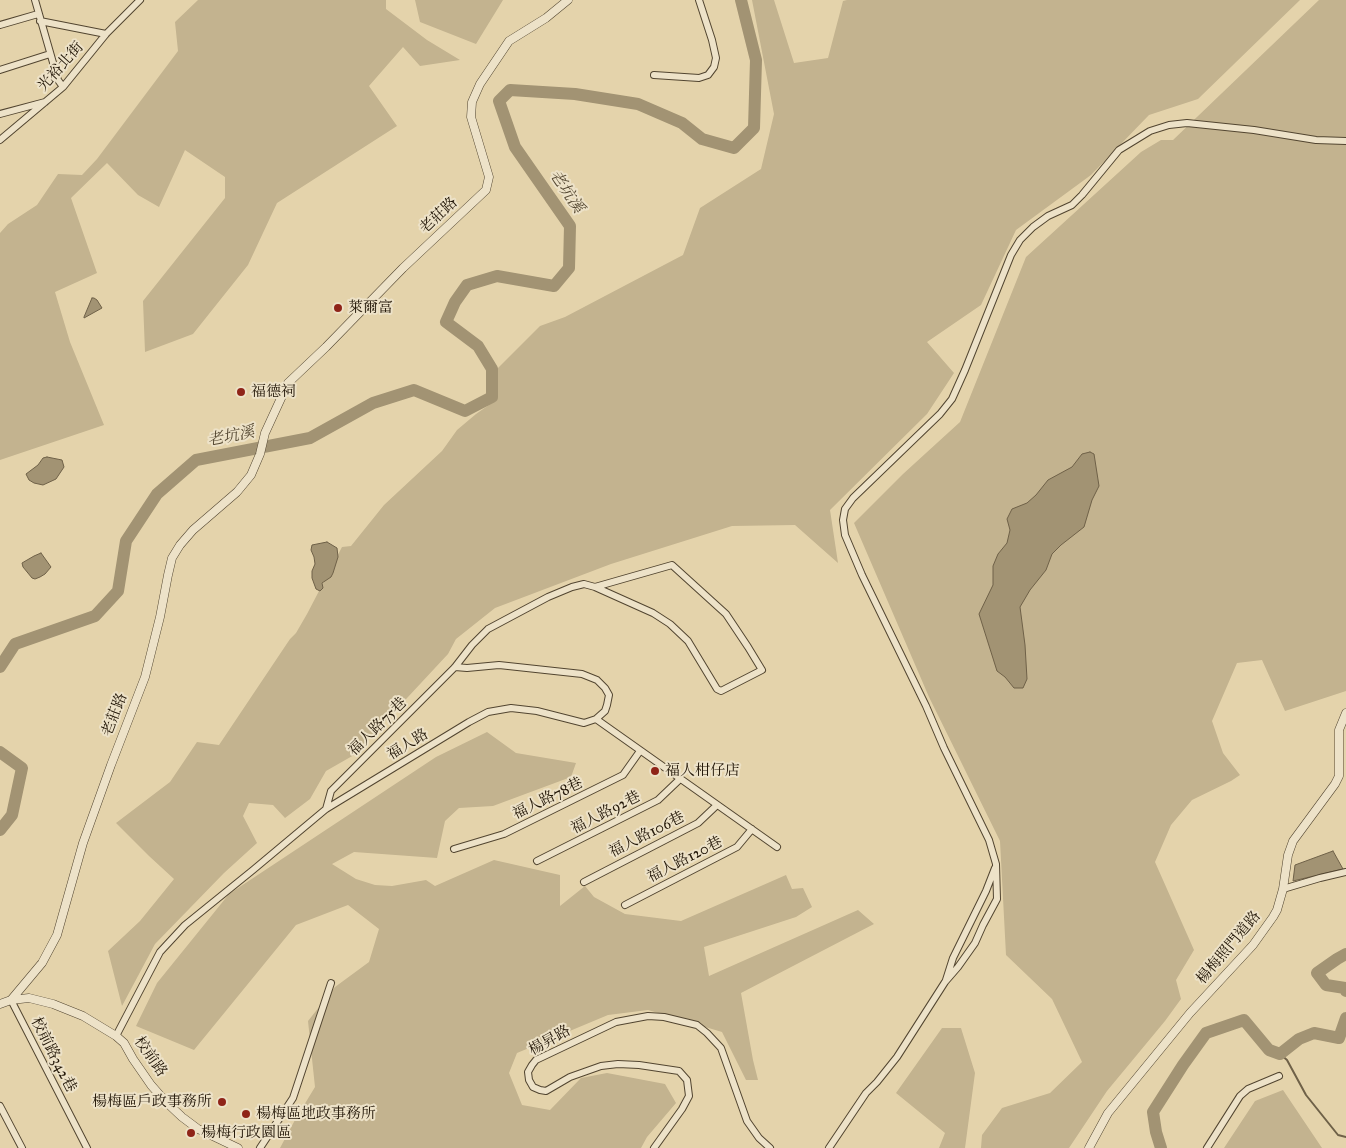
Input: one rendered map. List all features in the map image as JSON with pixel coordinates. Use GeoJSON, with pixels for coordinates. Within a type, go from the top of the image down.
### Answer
{"type":"FeatureCollection","features":[{"type":"Feature","properties":{"kind":"street"},"geometry":{"type":"LineString","coordinates":[[34,0],[58,80],[63,87]]}},
{"type":"Feature","properties":{"kind":"street","name":"老莊路"},"geometry":{"type":"LineString","coordinates":[[11,1000],[42,963],[57,936],[83,843],[145,677],[159,624],[172,558],[193,530],[237,492],[251,475],[260,454],[265,433],[288,383],[293,377],[326,347],[403,268],[486,190],[489,178],[472,117],[472,102],[480,84],[509,40],[546,18],[568,0]]}},
{"type":"Feature","properties":{"kind":"street"},"geometry":{"type":"LineString","coordinates":[[654,75],[699,78],[708,75],[714,67],[716,58],[712,40],[699,0]]}},
{"type":"Feature","properties":{"kind":"street","name":"光裕北街"},"geometry":{"type":"LineString","coordinates":[[0,140],[63,87],[134,2]]}},
{"type":"Feature","properties":{"kind":"street"},"geometry":{"type":"LineString","coordinates":[[0,26],[39,17],[106,34]]}},
{"type":"Feature","properties":{"kind":"street"},"geometry":{"type":"LineString","coordinates":[[0,70],[50,54]]}},
{"type":"Feature","properties":{"kind":"street"},"geometry":{"type":"LineString","coordinates":[[0,114],[47,102]]}},
{"type":"Feature","properties":{"kind":"street"},"geometry":{"type":"LineString","coordinates":[[829,1148],[866,1093],[897,1057],[945,982],[975,943],[997,899],[996,864],[989,840],[862,575],[845,535],[843,520],[845,509],[853,498],[940,414],[952,399],[1011,255],[1020,240],[1048,216],[1072,205],[1119,150],[1150,131],[1169,125],[1188,123],[1254,130],[1316,140],[1346,141]]}},
{"type":"Feature","properties":{"kind":"street"},"geometry":{"type":"LineString","coordinates":[[672,566],[726,614],[762,670],[721,691],[717,688],[688,641],[670,624],[653,613],[595,587],[672,566]]}},
{"type":"Feature","properties":{"kind":"street","name":"福人路75巷"},"geometry":{"type":"LineString","coordinates":[[326,809],[332,791],[455,667],[472,644],[488,629],[548,597],[572,587],[584,584],[595,587]]}},
{"type":"Feature","properties":{"kind":"street"},"geometry":{"type":"LineString","coordinates":[[455,667],[467,668],[499,665],[582,674],[598,680],[609,695],[604,712],[596,719],[776,847]]}},
{"type":"Feature","properties":{"kind":"street","name":"福人路"},"geometry":{"type":"LineString","coordinates":[[116,1036],[160,952],[185,925],[326,809],[488,712],[511,708],[537,711],[584,723],[596,719]]}},
{"type":"Feature","properties":{"kind":"street","name":"楊梅照門道路"},"geometry":{"type":"LineString","coordinates":[[1089,1148],[1108,1113],[1190,1013],[1253,945],[1273,917],[1283,889],[1288,855],[1293,841],[1339,776],[1339,730],[1346,713]]}},
{"type":"Feature","properties":{"kind":"street","name":"福人路78巷"},"geometry":{"type":"LineString","coordinates":[[454,849],[504,834],[623,775],[640,751]]}},
{"type":"Feature","properties":{"kind":"street","name":"福人路92巷"},"geometry":{"type":"LineString","coordinates":[[537,861],[658,800],[680,779]]}},
{"type":"Feature","properties":{"kind":"street","name":"福人路106巷"},"geometry":{"type":"LineString","coordinates":[[584,882],[698,823],[717,805]]}},
{"type":"Feature","properties":{"kind":"street","name":"福人路120巷"},"geometry":{"type":"LineString","coordinates":[[625,905],[737,847],[752,829]]}},
{"type":"Feature","properties":{"kind":"street"},"geometry":{"type":"LineString","coordinates":[[945,982],[953,958],[986,891],[996,864]]}},
{"type":"Feature","properties":{"kind":"street"},"geometry":{"type":"LineString","coordinates":[[1283,889],[1346,872]]}},
{"type":"Feature","properties":{"kind":"street"},"geometry":{"type":"LineString","coordinates":[[260,1148],[293,1098],[331,984]]}},
{"type":"Feature","properties":{"kind":"street","name":"校前路"},"geometry":{"type":"LineString","coordinates":[[0,1004],[11,1000],[29,998],[53,1004],[83,1016],[124,1043],[133,1059],[165,1101],[198,1129],[238,1148]]}},
{"type":"Feature","properties":{"kind":"street","name":"校前路342巷"},"geometry":{"type":"LineString","coordinates":[[11,1000],[87,1148]]}},
{"type":"Feature","properties":{"kind":"street","name":"楊昇路"},"geometry":{"type":"LineString","coordinates":[[654,1148],[689,1096],[687,1080],[679,1071],[639,1065],[618,1064],[601,1066],[570,1077],[546,1091],[533,1087],[529,1080],[528,1072],[532,1065],[536,1060],[616,1022],[648,1016],[664,1017],[697,1026],[707,1033],[721,1048],[747,1121],[759,1138],[770,1148]]}},
{"type":"Feature","properties":{"kind":"street"},"geometry":{"type":"LineString","coordinates":[[1207,1148],[1240,1096],[1248,1089],[1280,1076]]}},
{"type":"Feature","properties":{"kind":"street"},"geometry":{"type":"LineString","coordinates":[[0,1106],[22,1148]]}},
{"type":"Feature","properties":{"kind":"shaded area"},"geometry":{"type":"Polygon","coordinates":[[[198,0],[386,0],[386,9],[427,40],[460,60],[420,66],[403,47],[369,86],[397,126],[277,203],[248,265],[193,334],[145,352],[143,301],[225,198],[225,177],[185,150],[159,207],[138,195],[107,163],[71,198],[97,273],[55,292],[70,342],[104,425],[0,460],[0,233],[8,224],[37,205],[58,174],[82,175],[97,159],[178,51],[175,22],[198,0]]]}},
{"type":"Feature","properties":{"kind":"shaded area"},"geometry":{"type":"Polygon","coordinates":[[[415,0],[503,0],[476,44],[420,22],[415,0]]]}},
{"type":"Feature","properties":{"kind":"shaded area"},"geometry":{"type":"Polygon","coordinates":[[[752,0],[774,0],[794,63],[828,58],[843,1],[847,0],[1300,0],[1198,99],[1149,115],[1091,175],[1016,230],[981,305],[927,342],[954,373],[927,414],[830,510],[838,563],[795,525],[732,526],[611,564],[495,608],[456,639],[448,654],[354,755],[326,771],[310,799],[285,818],[273,805],[249,803],[243,816],[257,843],[224,873],[155,944],[122,1006],[108,951],[140,921],[174,879],[116,823],[170,782],[197,742],[219,745],[290,639],[296,633],[342,547],[351,546],[384,505],[442,451],[457,430],[496,400],[497,369],[540,326],[565,317],[683,255],[700,208],[761,169],[774,114],[752,0]]]}},
{"type":"Feature","properties":{"kind":"shaded area"},"geometry":{"type":"Polygon","coordinates":[[[1319,0],[1346,0],[1346,691],[1285,711],[1262,660],[1237,663],[1212,721],[1223,753],[1240,775],[1192,800],[1171,825],[1155,862],[1194,950],[1176,980],[1181,999],[1107,1091],[1069,1148],[981,1148],[982,1135],[1002,1108],[1050,1093],[1082,1062],[1052,999],[1006,955],[1000,841],[929,697],[854,523],[903,474],[960,422],[1026,257],[1141,152],[1161,140],[1173,140],[1319,0]]]}},
{"type":"Feature","properties":{"kind":"shaded area"},"geometry":{"type":"Polygon","coordinates":[[[92,298],[97,300],[102,308],[84,318],[84,317],[92,298]]]}},
{"type":"Feature","properties":{"kind":"shaded area"},"geometry":{"type":"Polygon","coordinates":[[[1090,452],[1094,454],[1099,486],[1092,500],[1084,527],[1052,554],[1046,570],[1030,590],[1020,607],[1027,679],[1023,688],[1014,688],[997,671],[979,614],[993,585],[993,566],[998,554],[1007,543],[1010,530],[1007,519],[1012,509],[1027,503],[1048,480],[1072,467],[1082,454],[1090,452]]]}},
{"type":"Feature","properties":{"kind":"shaded area"},"geometry":{"type":"Polygon","coordinates":[[[43,458],[62,460],[64,467],[56,479],[43,485],[29,480],[26,474],[38,465],[43,458]]]}},
{"type":"Feature","properties":{"kind":"shaded area"},"geometry":{"type":"Polygon","coordinates":[[[327,542],[337,548],[338,557],[331,577],[322,583],[323,588],[320,591],[316,589],[312,578],[315,564],[311,550],[312,545],[327,542]]]}},
{"type":"Feature","properties":{"kind":"shaded area"},"geometry":{"type":"Polygon","coordinates":[[[41,553],[51,567],[45,574],[35,579],[23,567],[22,563],[41,553]]]}},
{"type":"Feature","properties":{"kind":"shaded area"},"geometry":{"type":"Polygon","coordinates":[[[487,732],[516,753],[576,763],[571,777],[493,806],[459,808],[445,821],[437,858],[354,852],[332,864],[356,879],[375,885],[392,886],[426,880],[435,886],[494,860],[560,875],[560,906],[585,886],[594,897],[625,914],[681,921],[786,875],[792,889],[803,888],[812,907],[796,917],[704,947],[709,976],[858,910],[874,924],[741,993],[758,1080],[746,1080],[722,1032],[648,1010],[608,1015],[517,1053],[509,1073],[522,1105],[550,1110],[581,1078],[607,1073],[665,1084],[676,1103],[647,1137],[641,1148],[280,1148],[315,1087],[308,1021],[335,987],[369,962],[379,929],[348,905],[296,925],[194,1050],[136,1026],[157,983],[229,894],[436,757],[487,732]]]}},
{"type":"Feature","properties":{"kind":"shaded area"},"geometry":{"type":"Polygon","coordinates":[[[1333,851],[1343,869],[1293,881],[1295,865],[1333,851]]]}},
{"type":"Feature","properties":{"kind":"shaded area"},"geometry":{"type":"Polygon","coordinates":[[[942,1028],[961,1028],[975,1073],[965,1148],[939,1148],[945,1133],[896,1093],[942,1028]]]}},
{"type":"Feature","properties":{"kind":"shaded area"},"geometry":{"type":"Polygon","coordinates":[[[1283,1090],[1322,1148],[1224,1148],[1255,1101],[1283,1090]]]}},
{"type":"Feature","properties":{"kind":"waterway","name":"老坑溪"},"geometry":{"type":"LineString","coordinates":[[0,667],[15,644],[95,616],[118,591],[126,541],[157,494],[196,460],[310,438],[373,403],[414,390],[465,411],[492,397],[492,369],[478,346],[446,322],[455,302],[467,285],[497,276],[554,286],[569,268],[570,226],[515,147],[499,101],[510,90],[575,94],[638,104],[682,123],[702,139],[734,148],[754,128],[756,60],[741,0]]}},
{"type":"Feature","properties":{"kind":"waterway","name":"老坑溪"},"geometry":{"type":"LineString","coordinates":[[0,752],[22,768],[12,815],[0,830]]}},
{"type":"Feature","properties":{"kind":"waterway"},"geometry":{"type":"LineString","coordinates":[[1346,954],[1317,973],[1326,985],[1345,988],[1346,991]]}},
{"type":"Feature","properties":{"kind":"waterway"},"geometry":{"type":"LineString","coordinates":[[1161,1148],[1153,1112],[1206,1033],[1244,1020],[1269,1050],[1280,1054],[1299,1039],[1314,1033],[1339,1038],[1346,1018]]}},
{"type":"Feature","properties":{"kind":"waterway"},"geometry":{"type":"LineString","coordinates":[[1280,1054],[1287,1060],[1306,1095],[1338,1135],[1346,1137]]}},
{"type":"Feature","properties":{"kind":"place","name":"萊爾富"},"geometry":{"type":"Point","coordinates":[338,308]}},
{"type":"Feature","properties":{"kind":"place","name":"福德祠"},"geometry":{"type":"Point","coordinates":[241,392]}},
{"type":"Feature","properties":{"kind":"place","name":"福人柑仔店"},"geometry":{"type":"Point","coordinates":[655,771]}},
{"type":"Feature","properties":{"kind":"place","name":"楊梅區戶政事務所"},"geometry":{"type":"Point","coordinates":[222,1102]}},
{"type":"Feature","properties":{"kind":"place","name":"楊梅區地政事務所"},"geometry":{"type":"Point","coordinates":[246,1114]}},
{"type":"Feature","properties":{"kind":"place","name":"楊梅行政園區"},"geometry":{"type":"Point","coordinates":[191,1133]}}]}
